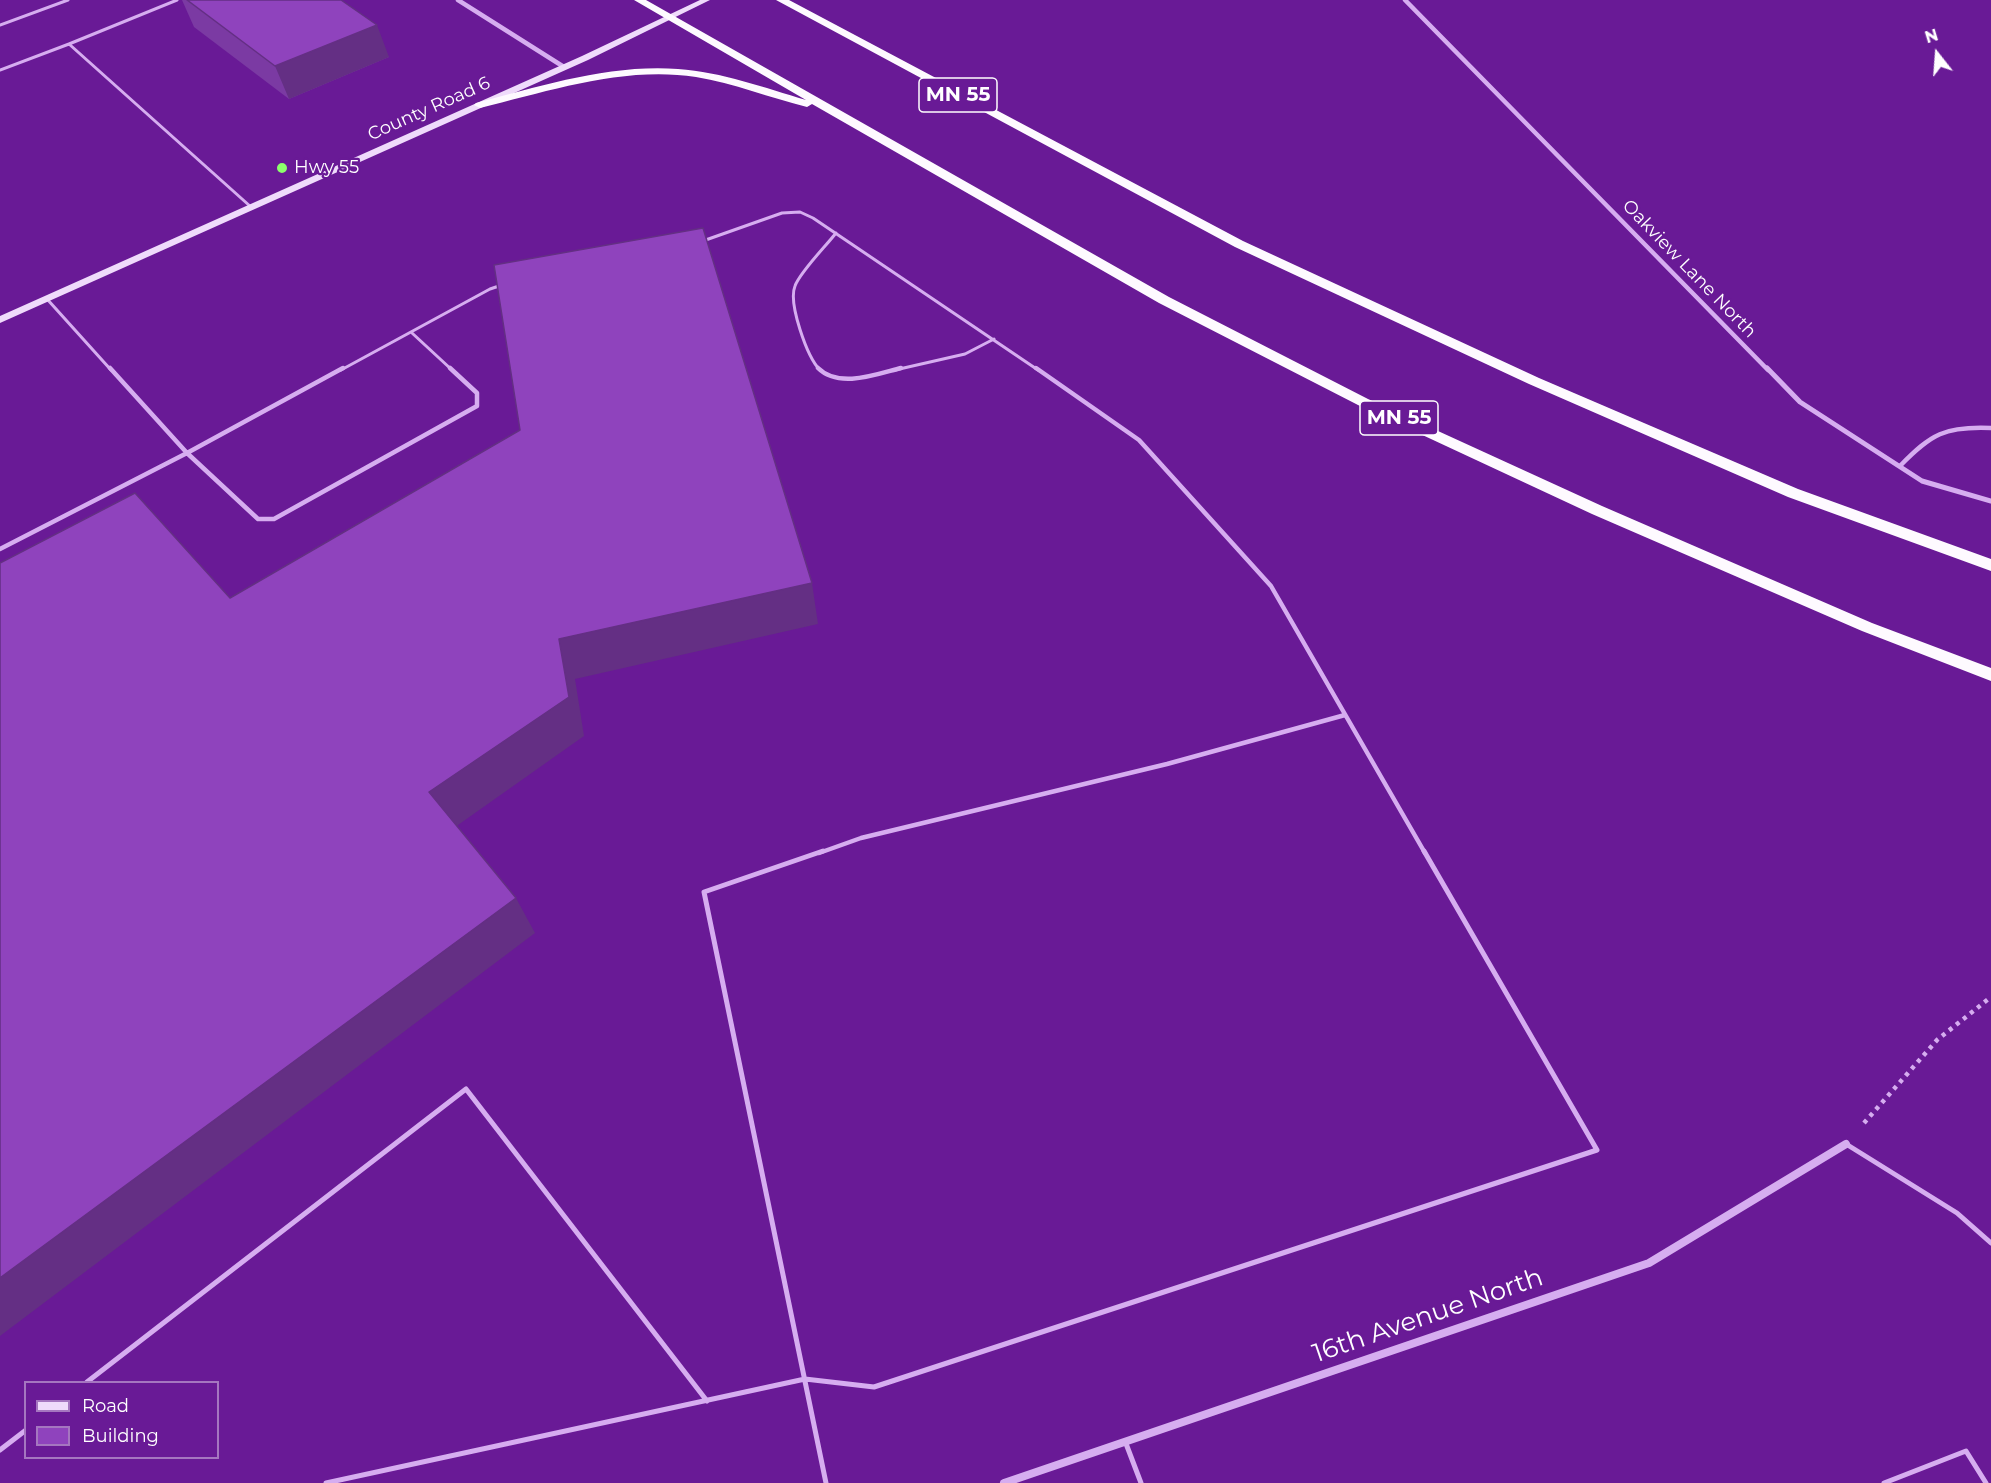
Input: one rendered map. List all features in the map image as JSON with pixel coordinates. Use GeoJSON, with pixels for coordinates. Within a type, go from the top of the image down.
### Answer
{"type":"FeatureCollection","features":[{"type":"Feature","properties":{"kind":"highway","name":"MN 55"},"geometry":{"type":"LineString","coordinates":[[639,0],[1164,300],[1363,402],[1608,515],[1867,627],[1991,675]]}},
{"type":"Feature","properties":{"kind":"highway","name":"MN 55"},"geometry":{"type":"LineString","coordinates":[[781,0],[1239,244],[1534,381],[1793,493],[1991,565]]}},
{"type":"Feature","properties":{"kind":"highway"},"geometry":{"type":"LineString","coordinates":[[480,105],[608,75],[643,71],[681,72],[742,85],[832,111]]}},
{"type":"Feature","properties":{"kind":"main road","name":"County Road 6"},"geometry":{"type":"LineString","coordinates":[[0,320],[564,67],[706,0]]}},
{"type":"Feature","properties":{"kind":"street"},"geometry":{"type":"LineString","coordinates":[[458,0],[564,67]]}},
{"type":"Feature","properties":{"kind":"street","name":"Oakview Lane North"},"geometry":{"type":"LineString","coordinates":[[1405,0],[1800,402],[1922,481],[1991,501]]}},
{"type":"Feature","properties":{"kind":"street","name":"16th Avenue North"},"geometry":{"type":"LineString","coordinates":[[1004,1483],[1649,1263],[1846,1144]]}},
{"type":"Feature","properties":{"kind":"lane"},"geometry":{"type":"LineString","coordinates":[[0,25],[68,0]]}},
{"type":"Feature","properties":{"kind":"lane"},"geometry":{"type":"LineString","coordinates":[[0,70],[177,0]]}},
{"type":"Feature","properties":{"kind":"lane"},"geometry":{"type":"LineString","coordinates":[[69,44],[251,207]]}},
{"type":"Feature","properties":{"kind":"lane"},"geometry":{"type":"LineString","coordinates":[[326,1483],[805,1379],[874,1387],[1597,1150],[1271,586],[1139,440],[994,339],[801,212],[782,213],[697,244]]}},
{"type":"Feature","properties":{"kind":"lane"},"geometry":{"type":"LineString","coordinates":[[836,233],[804,271],[795,285],[793,298],[807,352],[824,374],[841,379],[863,377],[965,354],[994,339]]}},
{"type":"Feature","properties":{"kind":"lane"},"geometry":{"type":"LineString","coordinates":[[0,549],[187,453],[490,289],[507,284]]}},
{"type":"Feature","properties":{"kind":"lane"},"geometry":{"type":"LineString","coordinates":[[47,298],[187,453],[258,519],[274,519],[477,406],[477,393],[412,333]]}},
{"type":"Feature","properties":{"kind":"lane"},"geometry":{"type":"LineString","coordinates":[[1900,466],[1927,440],[1942,433],[1970,427],[1991,428]]}},
{"type":"Feature","properties":{"kind":"lane"},"geometry":{"type":"LineString","coordinates":[[826,1483],[704,892],[861,838],[1167,764],[1346,715]]}},
{"type":"Feature","properties":{"kind":"lane"},"geometry":{"type":"LineString","coordinates":[[90,1381],[466,1089],[708,1401]]}},
{"type":"Feature","properties":{"kind":"lane"},"geometry":{"type":"LineString","coordinates":[[1846,1144],[1958,1213],[1991,1243]]}},
{"type":"Feature","properties":{"kind":"lane"},"geometry":{"type":"LineString","coordinates":[[0,1450],[24,1432]]}},
{"type":"Feature","properties":{"kind":"lane"},"geometry":{"type":"LineString","coordinates":[[1125,1441],[1141,1483]]}},
{"type":"Feature","properties":{"kind":"lane"},"geometry":{"type":"LineString","coordinates":[[1884,1483],[1966,1451],[1986,1483]]}},
{"type":"Feature","properties":{"kind":"path"},"geometry":{"type":"LineString","coordinates":[[1846,1144],[1937,1040],[1991,997]]}},
{"type":"Feature","properties":{"kind":"building"},"geometry":{"type":"Polygon","coordinates":[[[187,0],[341,0],[377,25],[275,66],[187,0]]]}},
{"type":"Feature","properties":{"kind":"building"},"geometry":{"type":"Polygon","coordinates":[[[703,228],[812,583],[559,639],[569,697],[429,792],[516,898],[0,1278],[0,563],[135,493],[230,598],[520,430],[494,265],[703,228]]]}},
{"type":"Feature","properties":{"kind":"place","name":"Hwy 55"},"geometry":{"type":"Point","coordinates":[282,168]}}]}
